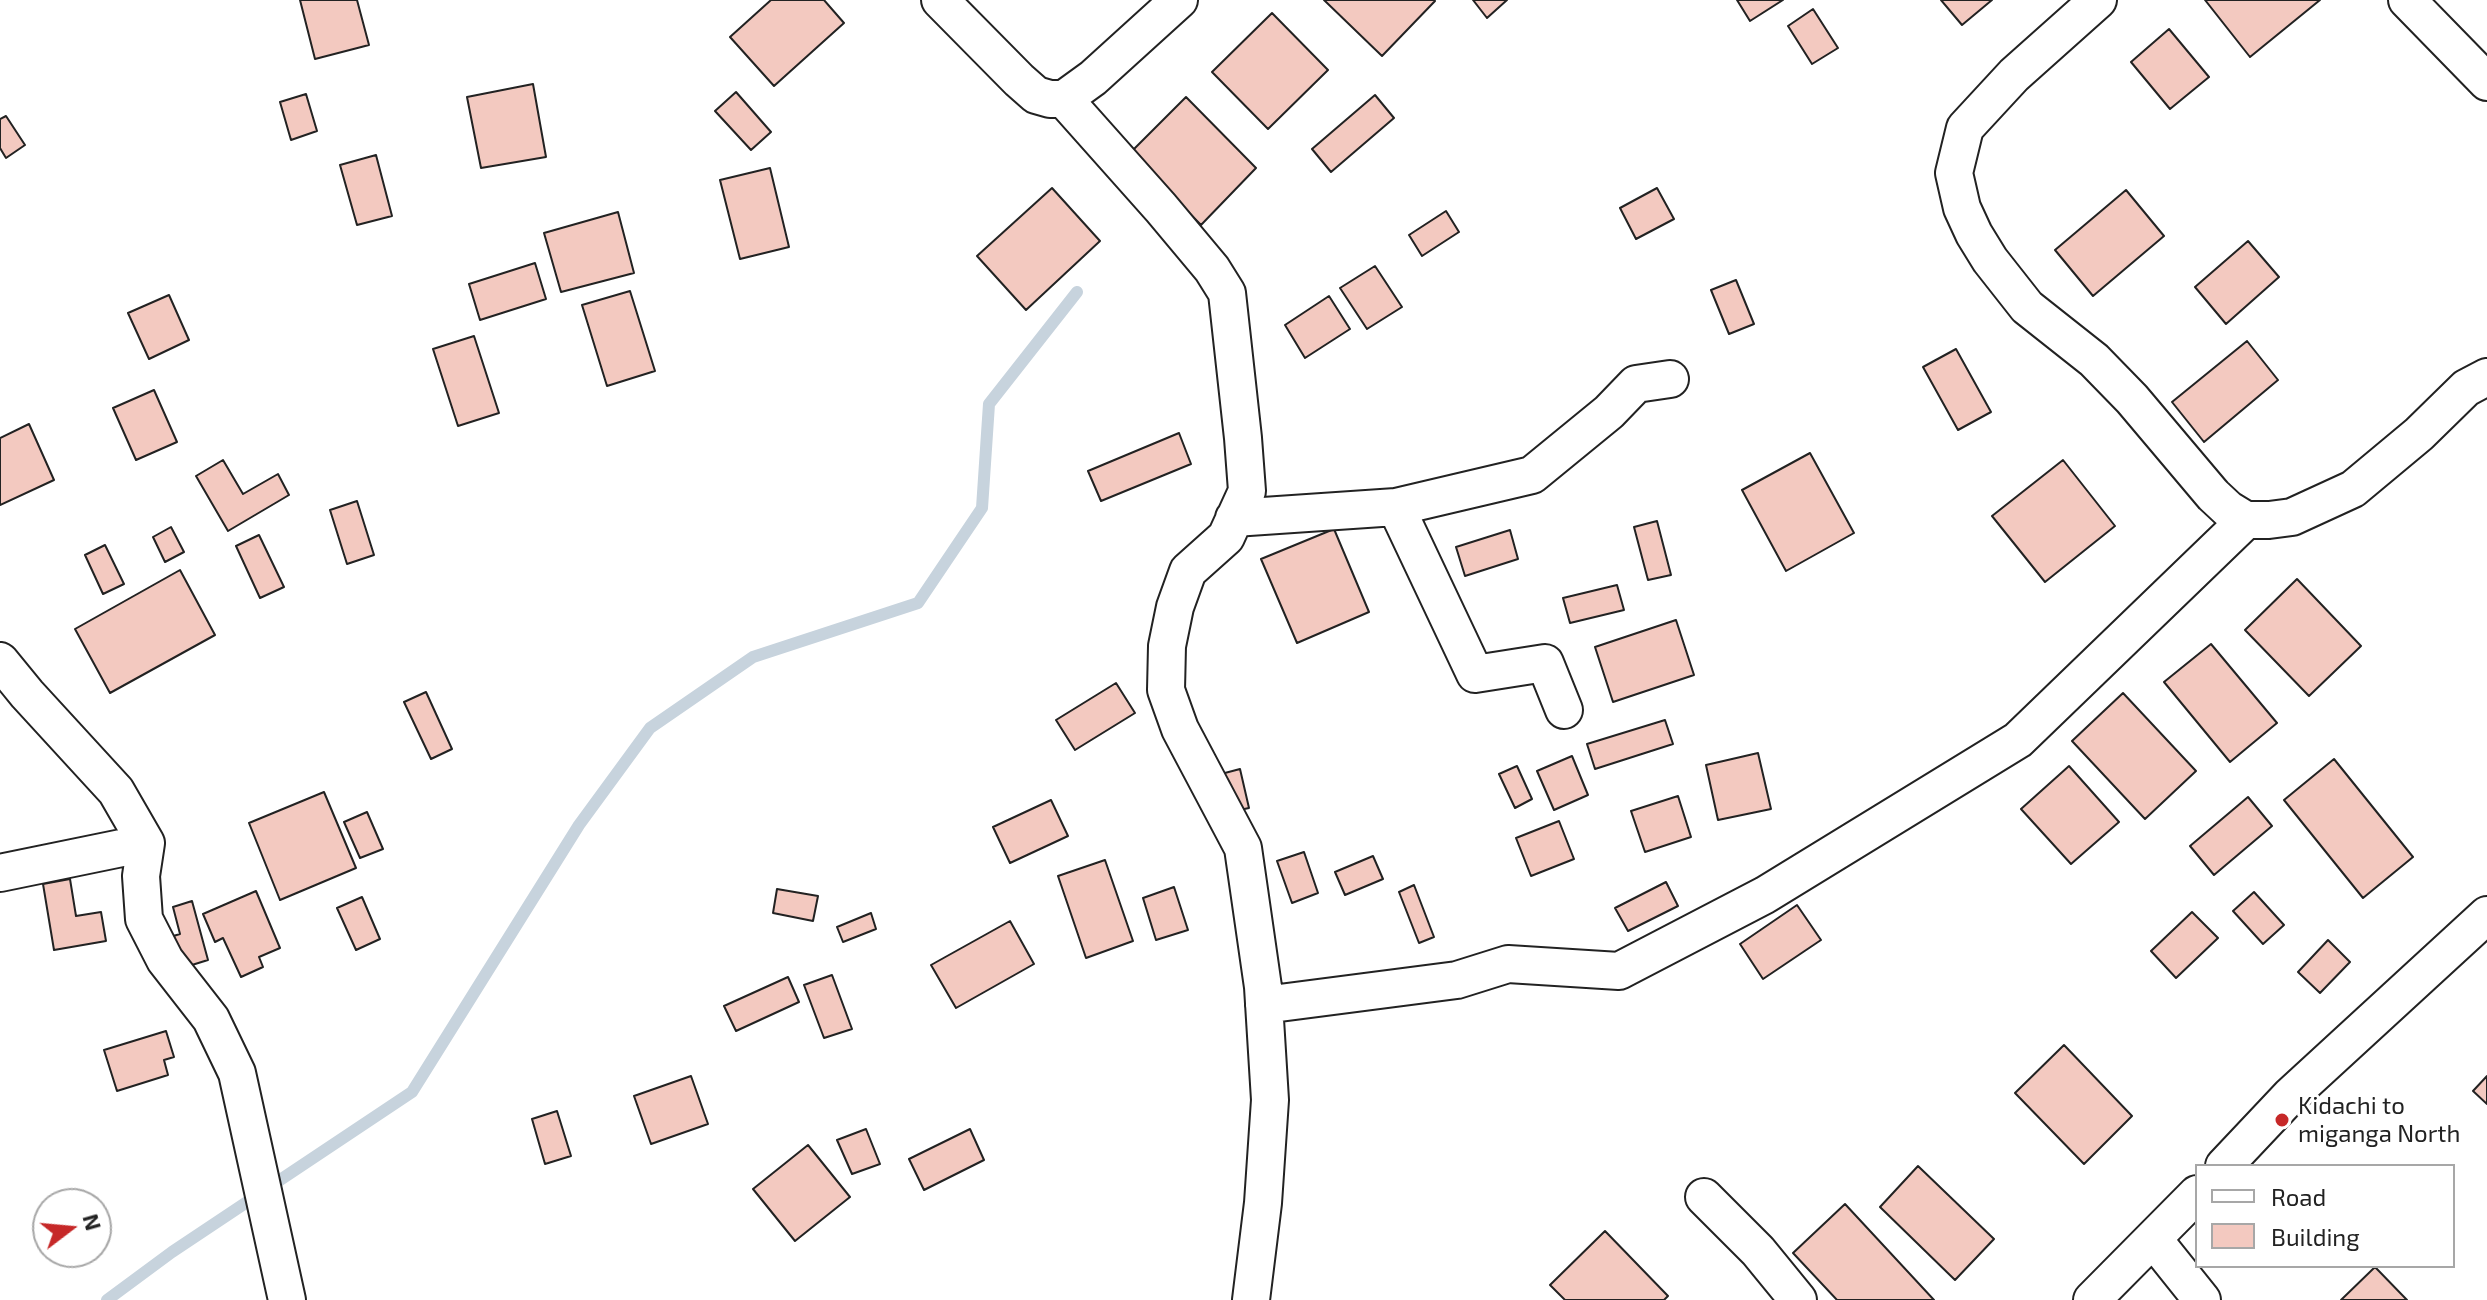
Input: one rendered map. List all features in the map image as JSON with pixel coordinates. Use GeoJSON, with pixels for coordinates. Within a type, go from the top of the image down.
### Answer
{"type":"FeatureCollection","features":[{"type":"Feature","properties":{"kind":"street"},"geometry":{"type":"LineString","coordinates":[[940,0],[1036,95],[1050,99],[1064,99],[1093,78],[1179,0]]}},
{"type":"Feature","properties":{"kind":"street"},"geometry":{"type":"LineString","coordinates":[[2098,0],[2014,75],[1965,128],[1954,173],[1962,208],[1990,260],[2027,307],[2094,360],[2132,399],[2213,495],[2246,520],[2292,517],[2353,489],[2419,434],[2466,388],[2487,377]]}},
{"type":"Feature","properties":{"kind":"street"},"geometry":{"type":"LineString","coordinates":[[2407,0],[2487,82]]}},
{"type":"Feature","properties":{"kind":"street"},"geometry":{"type":"LineString","coordinates":[[1064,99],[1172,221],[1212,269],[1227,293],[1247,491],[1226,537],[1188,571],[1175,607],[1167,646],[1166,690],[1180,729],[1243,848],[1264,1005],[1270,1100],[1263,1203],[1251,1300]]}},
{"type":"Feature","properties":{"kind":"street"},"geometry":{"type":"LineString","coordinates":[[1234,518],[1396,507],[1532,475],[1609,412],[1636,384],[1670,379]]}},
{"type":"Feature","properties":{"kind":"street"},"geometry":{"type":"LineString","coordinates":[[1396,507],[1475,674],[1545,663],[1564,710]]}},
{"type":"Feature","properties":{"kind":"street"},"geometry":{"type":"LineString","coordinates":[[1264,1005],[1457,980],[1508,964],[1619,971],[1765,895],[2018,740],[2246,520]]}},
{"type":"Feature","properties":{"kind":"street"},"geometry":{"type":"LineString","coordinates":[[0,661],[116,791],[146,843],[141,876],[144,919],[165,960],[211,1019],[237,1073],[287,1300]]}},
{"type":"Feature","properties":{"kind":"street"},"geometry":{"type":"LineString","coordinates":[[0,873],[146,843]]}},
{"type":"Feature","properties":{"kind":"street"},"geometry":{"type":"LineString","coordinates":[[2226,1164],[2290,1096],[2487,915]]}},
{"type":"Feature","properties":{"kind":"street"},"geometry":{"type":"LineString","coordinates":[[2092,1300],[2195,1196]]}},
{"type":"Feature","properties":{"kind":"street"},"geometry":{"type":"LineString","coordinates":[[1704,1197],[1758,1251],[1798,1300]]}},
{"type":"Feature","properties":{"kind":"street"},"geometry":{"type":"LineString","coordinates":[[2154,1240],[2202,1300]]}},
{"type":"Feature","properties":{"kind":"building"},"geometry":{"type":"Polygon","coordinates":[[[300,0],[357,0],[369,45],[315,59],[300,0]]]}},
{"type":"Feature","properties":{"kind":"building"},"geometry":{"type":"Polygon","coordinates":[[[771,0],[824,0],[844,23],[774,86],[730,37],[771,0]]]}},
{"type":"Feature","properties":{"kind":"building"},"geometry":{"type":"Polygon","coordinates":[[[1324,0],[1434,0],[1435,1],[1382,56],[1324,0]]]}},
{"type":"Feature","properties":{"kind":"building"},"geometry":{"type":"Polygon","coordinates":[[[1473,0],[1507,0],[1487,18],[1473,0]]]}},
{"type":"Feature","properties":{"kind":"building"},"geometry":{"type":"Polygon","coordinates":[[[1737,0],[1783,0],[1750,21],[1737,0]]]}},
{"type":"Feature","properties":{"kind":"building"},"geometry":{"type":"Polygon","coordinates":[[[1941,0],[1992,0],[1962,25],[1941,0]]]}},
{"type":"Feature","properties":{"kind":"building"},"geometry":{"type":"Polygon","coordinates":[[[2205,0],[2320,0],[2250,57],[2205,0]]]}},
{"type":"Feature","properties":{"kind":"building"},"geometry":{"type":"Polygon","coordinates":[[[1813,9],[1838,48],[1812,64],[1788,26],[1813,9]]]}},
{"type":"Feature","properties":{"kind":"building"},"geometry":{"type":"Polygon","coordinates":[[[1272,13],[1328,70],[1268,129],[1212,72],[1272,13]]]}},
{"type":"Feature","properties":{"kind":"building"},"geometry":{"type":"Polygon","coordinates":[[[2169,29],[2209,77],[2170,109],[2131,62],[2169,29]]]}},
{"type":"Feature","properties":{"kind":"building"},"geometry":{"type":"Polygon","coordinates":[[[533,84],[546,157],[481,168],[467,97],[533,84]]]}},
{"type":"Feature","properties":{"kind":"building"},"geometry":{"type":"Polygon","coordinates":[[[736,92],[771,132],[751,150],[715,111],[736,92]]]}},
{"type":"Feature","properties":{"kind":"building"},"geometry":{"type":"Polygon","coordinates":[[[306,94],[317,131],[291,140],[280,102],[306,94]]]}},
{"type":"Feature","properties":{"kind":"building"},"geometry":{"type":"Polygon","coordinates":[[[1375,95],[1394,118],[1331,172],[1312,149],[1375,95]]]}},
{"type":"Feature","properties":{"kind":"building"},"geometry":{"type":"Polygon","coordinates":[[[1186,97],[1256,168],[1201,225],[1130,153],[1186,97]]]}},
{"type":"Feature","properties":{"kind":"building"},"geometry":{"type":"Polygon","coordinates":[[[6,116],[25,145],[6,158],[0,148],[0,119],[6,116]]]}},
{"type":"Feature","properties":{"kind":"building"},"geometry":{"type":"Polygon","coordinates":[[[376,155],[392,216],[357,225],[340,165],[376,155]]]}},
{"type":"Feature","properties":{"kind":"building"},"geometry":{"type":"Polygon","coordinates":[[[770,168],[789,247],[740,259],[720,180],[770,168]]]}},
{"type":"Feature","properties":{"kind":"building"},"geometry":{"type":"Polygon","coordinates":[[[1052,188],[1100,241],[1026,310],[977,256],[1052,188]]]}},
{"type":"Feature","properties":{"kind":"building"},"geometry":{"type":"Polygon","coordinates":[[[1657,188],[1674,219],[1636,239],[1620,208],[1657,188]]]}},
{"type":"Feature","properties":{"kind":"building"},"geometry":{"type":"Polygon","coordinates":[[[2126,190],[2164,236],[2093,296],[2055,250],[2126,190]]]}},
{"type":"Feature","properties":{"kind":"building"},"geometry":{"type":"Polygon","coordinates":[[[1446,211],[1459,232],[1422,256],[1409,235],[1446,211]]]}},
{"type":"Feature","properties":{"kind":"building"},"geometry":{"type":"Polygon","coordinates":[[[618,212],[634,273],[561,292],[544,233],[618,212]]]}},
{"type":"Feature","properties":{"kind":"building"},"geometry":{"type":"Polygon","coordinates":[[[2248,241],[2279,277],[2226,324],[2195,287],[2248,241]]]}},
{"type":"Feature","properties":{"kind":"building"},"geometry":{"type":"Polygon","coordinates":[[[535,263],[546,299],[480,320],[469,284],[535,263]]]}},
{"type":"Feature","properties":{"kind":"building"},"geometry":{"type":"Polygon","coordinates":[[[1375,266],[1402,307],[1367,329],[1340,288],[1375,266]]]}},
{"type":"Feature","properties":{"kind":"building"},"geometry":{"type":"Polygon","coordinates":[[[1736,280],[1754,324],[1729,334],[1711,290],[1736,280]]]}},
{"type":"Feature","properties":{"kind":"building"},"geometry":{"type":"Polygon","coordinates":[[[630,291],[655,371],[607,386],[582,305],[630,291]]]}},
{"type":"Feature","properties":{"kind":"building"},"geometry":{"type":"Polygon","coordinates":[[[169,295],[189,340],[149,359],[128,313],[169,295]]]}},
{"type":"Feature","properties":{"kind":"building"},"geometry":{"type":"Polygon","coordinates":[[[1329,296],[1350,329],[1305,358],[1285,325],[1329,296]]]}},
{"type":"Feature","properties":{"kind":"building"},"geometry":{"type":"Polygon","coordinates":[[[474,336],[499,413],[458,426],[433,349],[474,336]]]}},
{"type":"Feature","properties":{"kind":"building"},"geometry":{"type":"Polygon","coordinates":[[[2247,341],[2278,380],[2204,442],[2172,402],[2247,341]]]}},
{"type":"Feature","properties":{"kind":"building"},"geometry":{"type":"Polygon","coordinates":[[[1956,349],[1991,412],[1958,430],[1923,367],[1956,349]]]}},
{"type":"Feature","properties":{"kind":"building"},"geometry":{"type":"Polygon","coordinates":[[[154,390],[177,442],[136,460],[113,408],[154,390]]]}},
{"type":"Feature","properties":{"kind":"building"},"geometry":{"type":"Polygon","coordinates":[[[29,424],[54,480],[0,505],[0,438],[29,424]]]}},
{"type":"Feature","properties":{"kind":"building"},"geometry":{"type":"Polygon","coordinates":[[[1179,433],[1191,464],[1101,501],[1088,471],[1179,433]]]}},
{"type":"Feature","properties":{"kind":"building"},"geometry":{"type":"Polygon","coordinates":[[[1810,453],[1854,533],[1786,571],[1742,490],[1810,453]]]}},
{"type":"Feature","properties":{"kind":"building"},"geometry":{"type":"Polygon","coordinates":[[[223,460],[243,494],[278,474],[289,495],[228,531],[196,476],[223,460]]]}},
{"type":"Feature","properties":{"kind":"building"},"geometry":{"type":"Polygon","coordinates":[[[2063,460],[2115,526],[2045,582],[1992,516],[2063,460]]]}},
{"type":"Feature","properties":{"kind":"building"},"geometry":{"type":"Polygon","coordinates":[[[357,501],[374,555],[347,564],[330,510],[357,501]]]}},
{"type":"Feature","properties":{"kind":"building"},"geometry":{"type":"Polygon","coordinates":[[[1657,521],[1671,575],[1648,580],[1634,527],[1657,521]]]}},
{"type":"Feature","properties":{"kind":"building"},"geometry":{"type":"Polygon","coordinates":[[[171,527],[184,552],[165,562],[153,537],[171,527]]]}},
{"type":"Feature","properties":{"kind":"building"},"geometry":{"type":"Polygon","coordinates":[[[1334,529],[1369,612],[1297,643],[1261,559],[1334,529]]]}},
{"type":"Feature","properties":{"kind":"building"},"geometry":{"type":"Polygon","coordinates":[[[1510,530],[1518,559],[1465,576],[1456,547],[1510,530]]]}},
{"type":"Feature","properties":{"kind":"building"},"geometry":{"type":"Polygon","coordinates":[[[259,535],[284,587],[260,598],[236,546],[259,535]]]}},
{"type":"Feature","properties":{"kind":"building"},"geometry":{"type":"Polygon","coordinates":[[[105,545],[124,584],[103,594],[85,555],[105,545]]]}},
{"type":"Feature","properties":{"kind":"building"},"geometry":{"type":"Polygon","coordinates":[[[180,570],[215,635],[110,693],[75,629],[180,570]]]}},
{"type":"Feature","properties":{"kind":"building"},"geometry":{"type":"Polygon","coordinates":[[[2297,579],[2361,646],[2309,696],[2245,630],[2297,579]]]}},
{"type":"Feature","properties":{"kind":"building"},"geometry":{"type":"Polygon","coordinates":[[[1617,585],[1624,610],[1570,623],[1563,598],[1617,585]]]}},
{"type":"Feature","properties":{"kind":"building"},"geometry":{"type":"Polygon","coordinates":[[[1676,620],[1694,675],[1613,702],[1595,647],[1676,620]]]}},
{"type":"Feature","properties":{"kind":"building"},"geometry":{"type":"Polygon","coordinates":[[[2211,644],[2277,723],[2230,762],[2164,682],[2211,644]]]}},
{"type":"Feature","properties":{"kind":"building"},"geometry":{"type":"Polygon","coordinates":[[[1116,683],[1135,713],[1075,750],[1056,720],[1116,683]]]}},
{"type":"Feature","properties":{"kind":"building"},"geometry":{"type":"Polygon","coordinates":[[[426,692],[452,749],[431,759],[404,702],[426,692]]]}},
{"type":"Feature","properties":{"kind":"building"},"geometry":{"type":"Polygon","coordinates":[[[2123,693],[2196,771],[2145,819],[2072,741],[2123,693]]]}},
{"type":"Feature","properties":{"kind":"building"},"geometry":{"type":"Polygon","coordinates":[[[1665,720],[1673,744],[1595,769],[1587,744],[1665,720]]]}},
{"type":"Feature","properties":{"kind":"building"},"geometry":{"type":"Polygon","coordinates":[[[1758,753],[1771,809],[1718,820],[1706,765],[1758,753]]]}},
{"type":"Feature","properties":{"kind":"building"},"geometry":{"type":"Polygon","coordinates":[[[1572,756],[1588,795],[1554,810],[1537,771],[1572,756]]]}},
{"type":"Feature","properties":{"kind":"building"},"geometry":{"type":"Polygon","coordinates":[[[2334,759],[2413,857],[2363,898],[2284,800],[2334,759]]]}},
{"type":"Feature","properties":{"kind":"building"},"geometry":{"type":"Polygon","coordinates":[[[1517,766],[1532,799],[1515,808],[1499,774],[1517,766]]]}},
{"type":"Feature","properties":{"kind":"building"},"geometry":{"type":"Polygon","coordinates":[[[2069,766],[2119,822],[2071,864],[2021,809],[2069,766]]]}},
{"type":"Feature","properties":{"kind":"building"},"geometry":{"type":"Polygon","coordinates":[[[1240,769],[1249,808],[1230,812],[1221,774],[1240,769]]]}},
{"type":"Feature","properties":{"kind":"building"},"geometry":{"type":"Polygon","coordinates":[[[324,792],[356,868],[280,900],[249,823],[324,792]]]}},
{"type":"Feature","properties":{"kind":"building"},"geometry":{"type":"Polygon","coordinates":[[[1678,796],[1691,837],[1645,852],[1631,811],[1678,796]]]}},
{"type":"Feature","properties":{"kind":"building"},"geometry":{"type":"Polygon","coordinates":[[[2248,797],[2272,826],[2214,875],[2190,846],[2248,797]]]}},
{"type":"Feature","properties":{"kind":"building"},"geometry":{"type":"Polygon","coordinates":[[[1051,800],[1068,836],[1010,863],[993,827],[1051,800]]]}},
{"type":"Feature","properties":{"kind":"building"},"geometry":{"type":"Polygon","coordinates":[[[367,812],[383,849],[360,858],[344,822],[367,812]]]}},
{"type":"Feature","properties":{"kind":"building"},"geometry":{"type":"Polygon","coordinates":[[[1559,821],[1574,859],[1531,876],[1516,838],[1559,821]]]}},
{"type":"Feature","properties":{"kind":"building"},"geometry":{"type":"Polygon","coordinates":[[[1304,852],[1318,893],[1292,903],[1277,861],[1304,852]]]}},
{"type":"Feature","properties":{"kind":"building"},"geometry":{"type":"Polygon","coordinates":[[[1373,856],[1383,879],[1345,895],[1335,872],[1373,856]]]}},
{"type":"Feature","properties":{"kind":"building"},"geometry":{"type":"Polygon","coordinates":[[[1105,860],[1133,941],[1086,958],[1058,876],[1105,860]]]}},
{"type":"Feature","properties":{"kind":"building"},"geometry":{"type":"Polygon","coordinates":[[[70,879],[76,916],[101,912],[106,941],[54,950],[43,884],[70,879]]]}},
{"type":"Feature","properties":{"kind":"building"},"geometry":{"type":"Polygon","coordinates":[[[1666,882],[1678,906],[1628,931],[1615,908],[1666,882]]]}},
{"type":"Feature","properties":{"kind":"building"},"geometry":{"type":"Polygon","coordinates":[[[1414,885],[1434,937],[1419,943],[1399,892],[1414,885]]]}},
{"type":"Feature","properties":{"kind":"building"},"geometry":{"type":"Polygon","coordinates":[[[1174,887],[1188,930],[1156,940],[1143,898],[1174,887]]]}},
{"type":"Feature","properties":{"kind":"building"},"geometry":{"type":"Polygon","coordinates":[[[777,889],[818,896],[813,921],[773,913],[777,889]]]}},
{"type":"Feature","properties":{"kind":"building"},"geometry":{"type":"Polygon","coordinates":[[[256,891],[280,948],[259,957],[263,967],[241,977],[223,938],[215,942],[203,914],[256,891]]]}},
{"type":"Feature","properties":{"kind":"building"},"geometry":{"type":"Polygon","coordinates":[[[2254,892],[2284,925],[2263,944],[2233,911],[2254,892]]]}},
{"type":"Feature","properties":{"kind":"building"},"geometry":{"type":"Polygon","coordinates":[[[362,897],[380,939],[356,950],[337,908],[362,897]]]}},
{"type":"Feature","properties":{"kind":"building"},"geometry":{"type":"Polygon","coordinates":[[[192,901],[208,960],[179,969],[170,937],[180,934],[173,907],[192,901]]]}},
{"type":"Feature","properties":{"kind":"building"},"geometry":{"type":"Polygon","coordinates":[[[1797,905],[1821,940],[1763,979],[1740,944],[1797,905]]]}},
{"type":"Feature","properties":{"kind":"building"},"geometry":{"type":"Polygon","coordinates":[[[2192,912],[2218,938],[2176,978],[2151,951],[2192,912]]]}},
{"type":"Feature","properties":{"kind":"building"},"geometry":{"type":"Polygon","coordinates":[[[871,913],[876,929],[843,942],[837,927],[871,913]]]}},
{"type":"Feature","properties":{"kind":"building"},"geometry":{"type":"Polygon","coordinates":[[[1010,921],[1034,964],[956,1008],[931,965],[1010,921]]]}},
{"type":"Feature","properties":{"kind":"building"},"geometry":{"type":"Polygon","coordinates":[[[2328,940],[2350,962],[2320,993],[2298,972],[2328,940]]]}},
{"type":"Feature","properties":{"kind":"building"},"geometry":{"type":"Polygon","coordinates":[[[832,975],[852,1029],[824,1038],[804,985],[832,975]]]}},
{"type":"Feature","properties":{"kind":"building"},"geometry":{"type":"Polygon","coordinates":[[[788,977],[799,1002],[736,1031],[724,1006],[788,977]]]}},
{"type":"Feature","properties":{"kind":"building"},"geometry":{"type":"Polygon","coordinates":[[[166,1031],[174,1057],[164,1060],[168,1075],[117,1091],[104,1050],[166,1031]]]}},
{"type":"Feature","properties":{"kind":"building"},"geometry":{"type":"Polygon","coordinates":[[[2064,1045],[2132,1116],[2084,1164],[2015,1093],[2064,1045]]]}},
{"type":"Feature","properties":{"kind":"building"},"geometry":{"type":"Polygon","coordinates":[[[691,1076],[708,1124],[651,1144],[634,1096],[691,1076]]]}},
{"type":"Feature","properties":{"kind":"building"},"geometry":{"type":"Polygon","coordinates":[[[2487,1076],[2487,1104],[2473,1091],[2487,1076]]]}},
{"type":"Feature","properties":{"kind":"building"},"geometry":{"type":"Polygon","coordinates":[[[557,1111],[571,1156],[545,1164],[532,1119],[557,1111]]]}},
{"type":"Feature","properties":{"kind":"building"},"geometry":{"type":"Polygon","coordinates":[[[866,1129],[880,1164],[852,1174],[837,1140],[866,1129]]]}},
{"type":"Feature","properties":{"kind":"building"},"geometry":{"type":"Polygon","coordinates":[[[970,1129],[984,1160],[924,1190],[909,1159],[970,1129]]]}},
{"type":"Feature","properties":{"kind":"building"},"geometry":{"type":"Polygon","coordinates":[[[808,1145],[850,1197],[795,1241],[753,1189],[808,1145]]]}},
{"type":"Feature","properties":{"kind":"building"},"geometry":{"type":"Polygon","coordinates":[[[1918,1166],[1994,1239],[1955,1280],[1880,1207],[1918,1166]]]}},
{"type":"Feature","properties":{"kind":"building"},"geometry":{"type":"Polygon","coordinates":[[[1845,1204],[1934,1300],[1837,1300],[1793,1253],[1845,1204]]]}},
{"type":"Feature","properties":{"kind":"building"},"geometry":{"type":"Polygon","coordinates":[[[1605,1231],[1668,1296],[1664,1300],[1565,1300],[1550,1285],[1605,1231]]]}},
{"type":"Feature","properties":{"kind":"building"},"geometry":{"type":"Polygon","coordinates":[[[2376,1268],[2407,1300],[2341,1300],[2376,1268]]]}},
{"type":"Feature","properties":{"kind":"waterway"},"geometry":{"type":"LineString","coordinates":[[107,1300],[172,1252],[412,1092],[579,825],[650,728],[753,657],[918,603],[982,508],[989,404],[1077,292]]}},
{"type":"Feature","properties":{"kind":"place","name":"Kidachi to miganga North"},"geometry":{"type":"Point","coordinates":[2282,1120]}}]}
